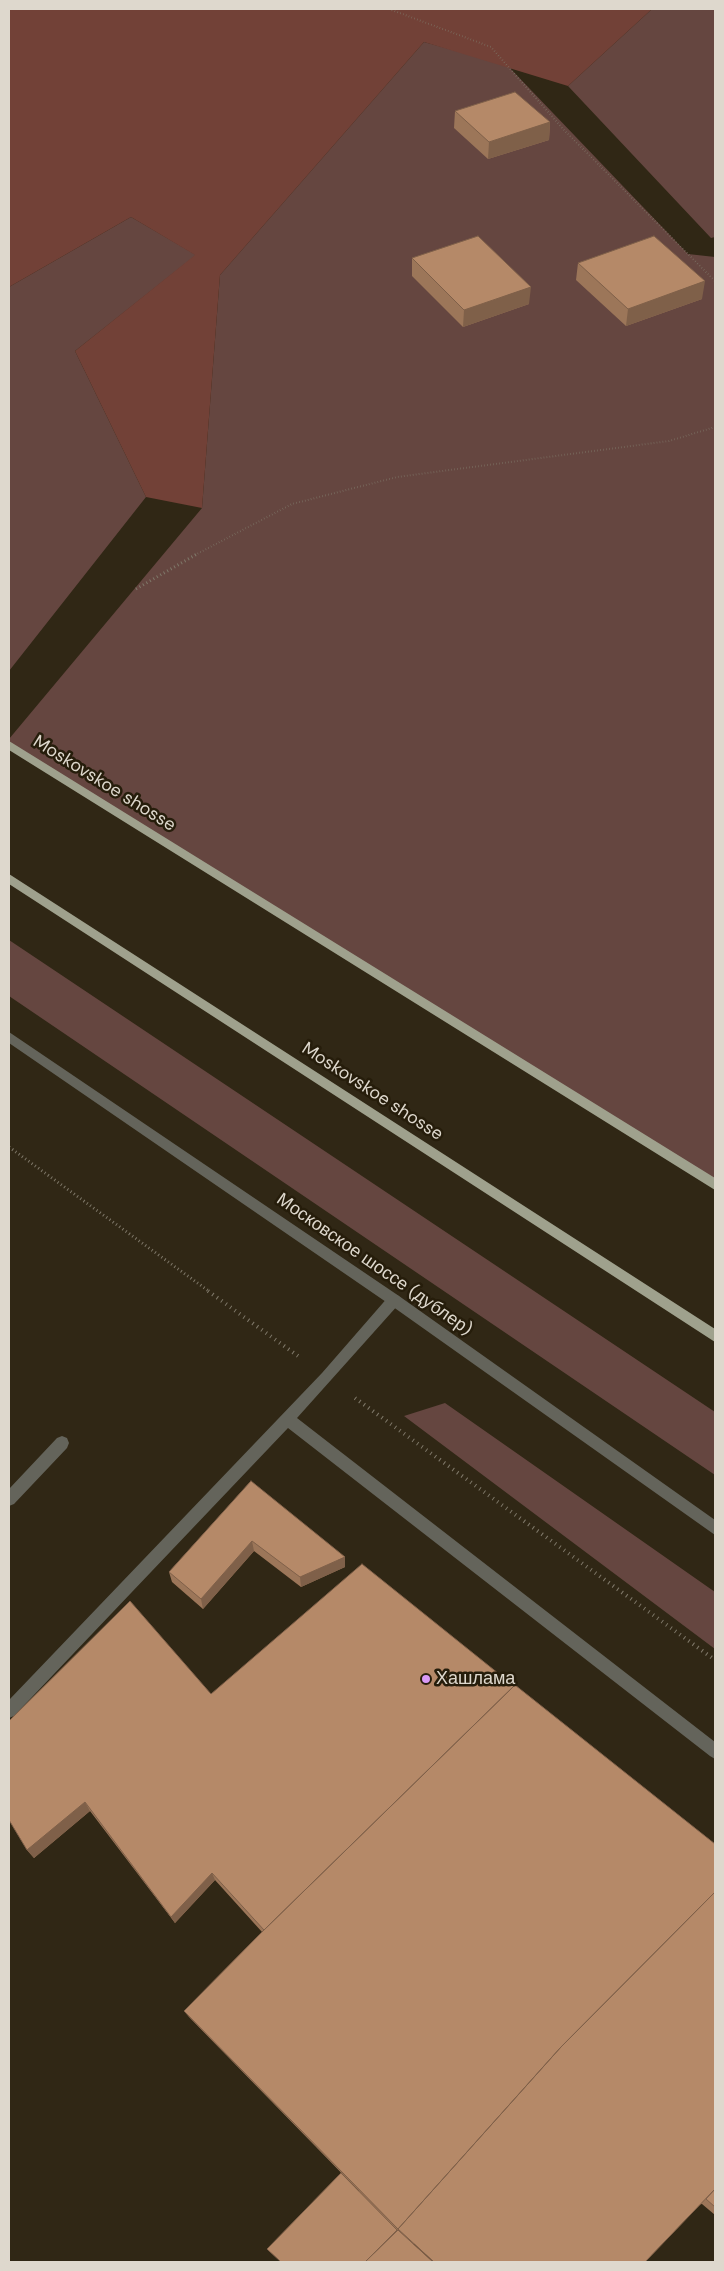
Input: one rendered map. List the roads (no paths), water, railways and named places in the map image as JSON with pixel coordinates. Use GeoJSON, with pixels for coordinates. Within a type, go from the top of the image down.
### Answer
{"type":"FeatureCollection","features":[{"type":"Feature","properties":{"kind":"main road","name":"Moskovskoe shosse"},"geometry":{"type":"LineString","coordinates":[[9,745],[715,1185]]}},
{"type":"Feature","properties":{"kind":"main road","name":"Moskovskoe shosse"},"geometry":{"type":"LineString","coordinates":[[9,878],[715,1336]]}},
{"type":"Feature","properties":{"kind":"street","name":"Московское шоссе (дублер)"},"geometry":{"type":"LineString","coordinates":[[9,1037],[394,1300],[715,1528]]}},
{"type":"Feature","properties":{"kind":"street"},"geometry":{"type":"LineString","coordinates":[[9,1711],[327,1377],[394,1300]]}},
{"type":"Feature","properties":{"kind":"street"},"geometry":{"type":"LineString","coordinates":[[286,1418],[715,1751]]}},
{"type":"Feature","properties":{"kind":"street"},"geometry":{"type":"LineString","coordinates":[[9,1498],[62,1444]]}},
{"type":"Feature","properties":{"kind":"place","name":"Хашлама"},"geometry":{"type":"Point","coordinates":[426,1679]}}]}
